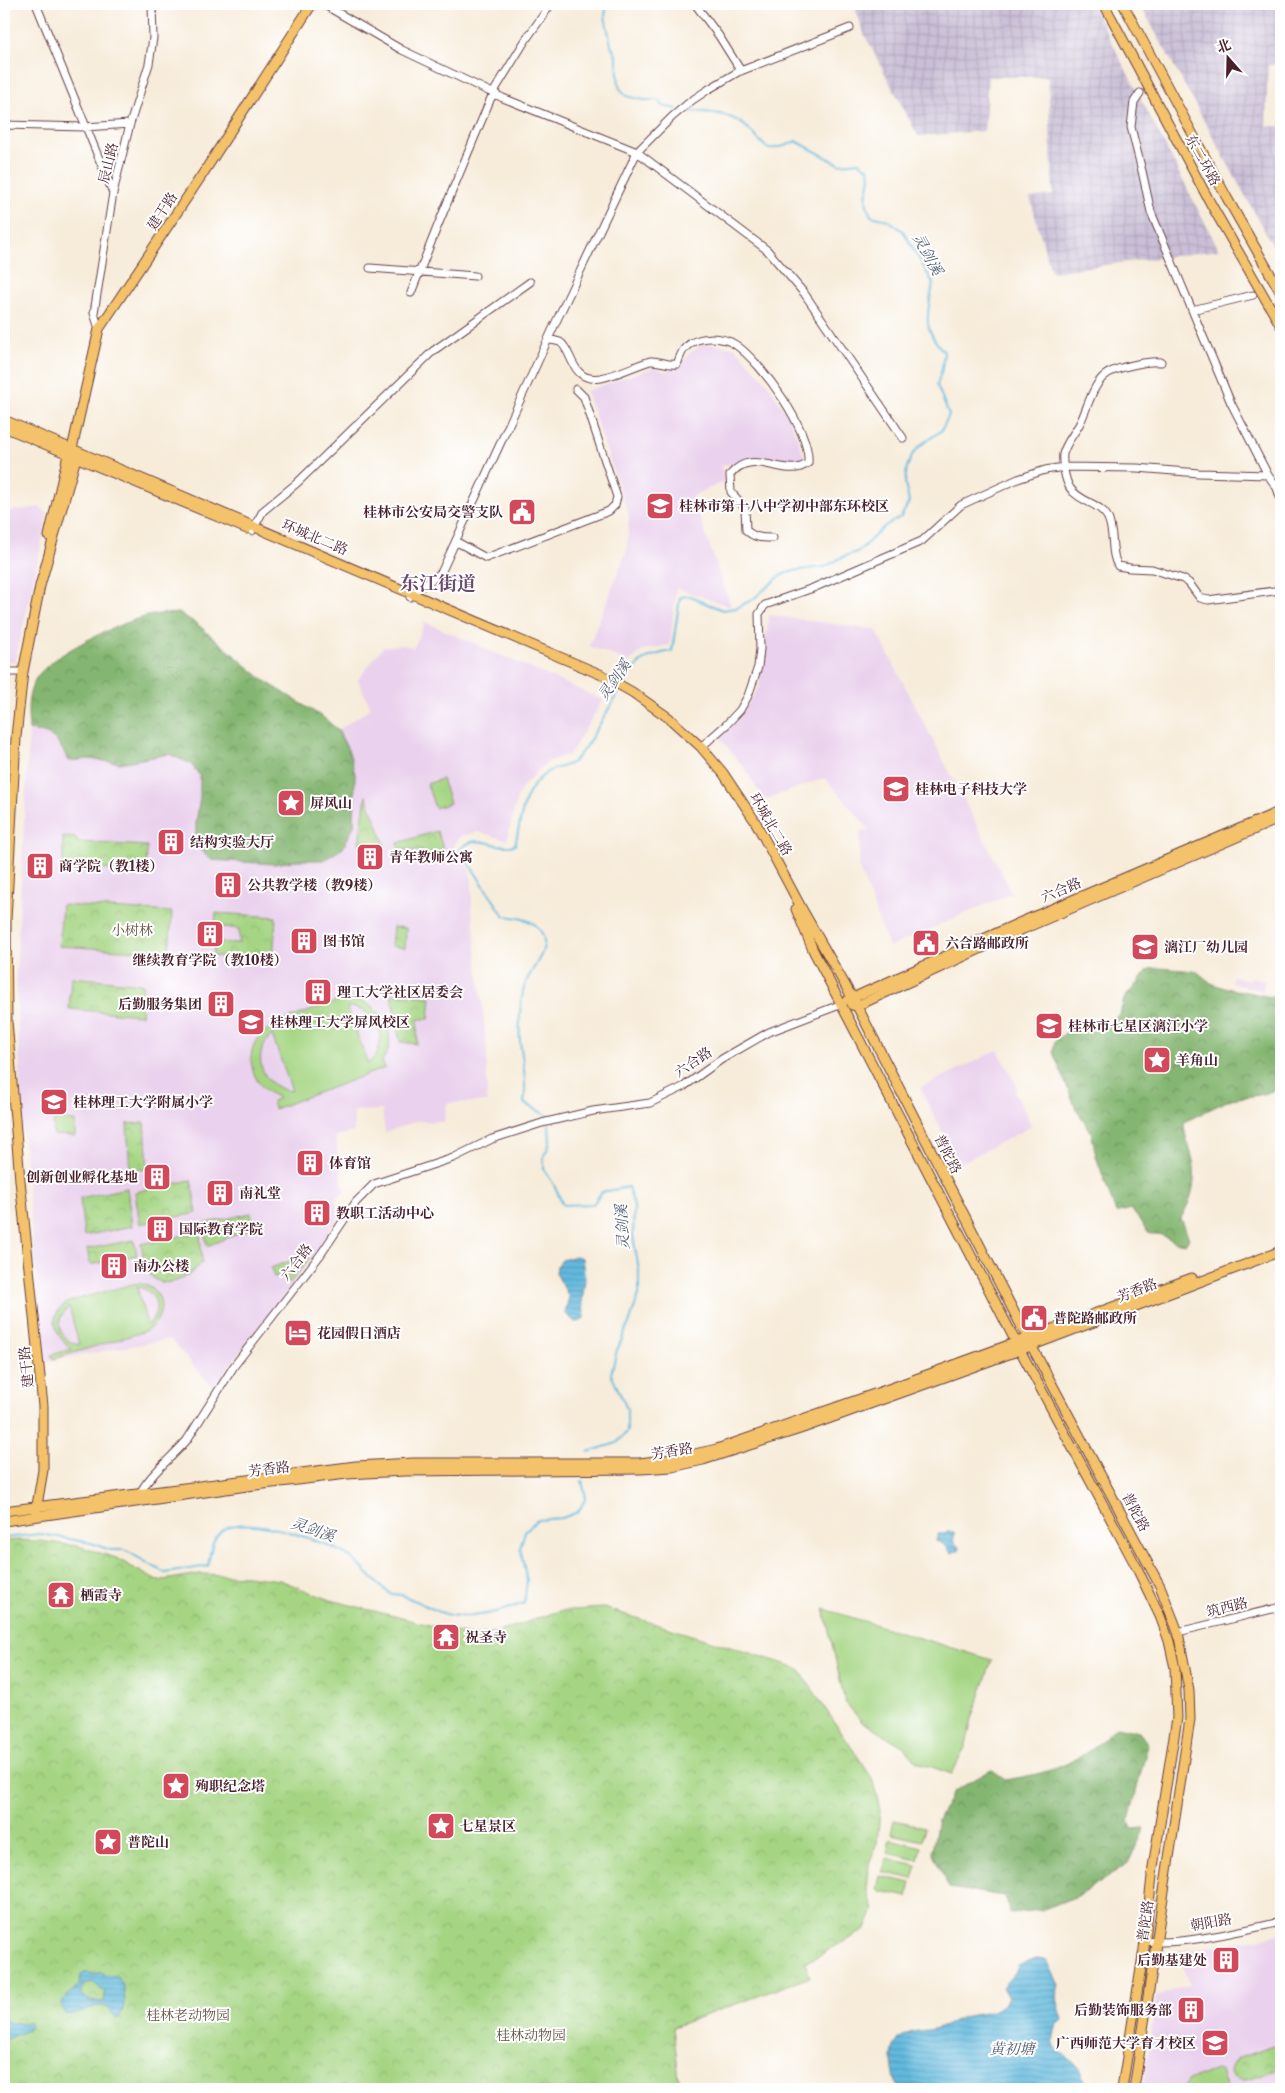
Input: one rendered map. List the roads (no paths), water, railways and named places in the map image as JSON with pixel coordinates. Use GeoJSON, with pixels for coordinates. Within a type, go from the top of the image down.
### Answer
{"type":"FeatureCollection","features":[{"type":"Feature","properties":{"kind":"main road","name":"建干路"},"geometry":{"type":"LineString","coordinates":[[34,1518],[43,1470],[43,1406],[20,1180],[6,987],[6,920],[8,807],[23,672],[40,586],[41,570],[72,454],[99,329],[204,172],[312,4]]}},
{"type":"Feature","properties":{"kind":"main road","name":"东二环路"},"geometry":{"type":"LineString","coordinates":[[1104,4],[1208,198],[1281,326]]}},
{"type":"Feature","properties":{"kind":"main road","name":"东二环路"},"geometry":{"type":"LineString","coordinates":[[1123,4],[1222,190],[1281,293]]}},
{"type":"Feature","properties":{"kind":"main road","name":"环城北二路"},"geometry":{"type":"LineString","coordinates":[[4,420],[72,454]]}},
{"type":"Feature","properties":{"kind":"main road","name":"环城北二路"},"geometry":{"type":"LineString","coordinates":[[4,427],[411,595],[613,684],[669,718],[701,747],[723,773],[755,821],[852,997]]}},
{"type":"Feature","properties":{"kind":"main road","name":"环城北二路"},"geometry":{"type":"LineString","coordinates":[[631,694],[683,737],[720,776],[735,798],[766,850],[842,1004]]}},
{"type":"Feature","properties":{"kind":"main road","name":"六合路"},"geometry":{"type":"LineString","coordinates":[[842,1004],[852,997],[1281,811]]}},
{"type":"Feature","properties":{"kind":"main road","name":"六合路"},"geometry":{"type":"LineString","coordinates":[[857,1006],[1023,928],[1281,818]]}},
{"type":"Feature","properties":{"kind":"main road","name":"普陀路"},"geometry":{"type":"LineString","coordinates":[[852,997],[1030,1341],[1160,1586],[1178,1632],[1189,1690],[1190,1719],[1166,1866],[1134,2089]]}},
{"type":"Feature","properties":{"kind":"main road"},"geometry":{"type":"LineString","coordinates":[[842,1004],[857,1006]]}},
{"type":"Feature","properties":{"kind":"main road","name":"普陀路"},"geometry":{"type":"LineString","coordinates":[[842,1004],[1018,1346],[1149,1591],[1160,1616],[1175,1668],[1178,1718],[1157,1839],[1122,2089]]}},
{"type":"Feature","properties":{"kind":"main road","name":"芳香路"},"geometry":{"type":"LineString","coordinates":[[34,1518],[138,1498],[356,1466],[412,1463],[639,1463],[672,1459],[726,1446],[1018,1346],[1281,1244]]}},
{"type":"Feature","properties":{"kind":"main road","name":"芳香路"},"geometry":{"type":"LineString","coordinates":[[1030,1341],[1281,1251]]}},
{"type":"Feature","properties":{"kind":"main road","name":"芳香路"},"geometry":{"type":"LineString","coordinates":[[36,1508],[138,1498]]}},
{"type":"Feature","properties":{"kind":"main road"},"geometry":{"type":"LineString","coordinates":[[4,1511],[36,1508]]}},
{"type":"Feature","properties":{"kind":"main road"},"geometry":{"type":"LineString","coordinates":[[4,1521],[34,1518]]}},
{"type":"Feature","properties":{"kind":"street"},"geometry":{"type":"LineString","coordinates":[[36,4],[113,193]]}},
{"type":"Feature","properties":{"kind":"street","name":"辰山路"},"geometry":{"type":"LineString","coordinates":[[99,329],[94,313],[113,193],[130,124],[149,64],[153,38],[152,4]]}},
{"type":"Feature","properties":{"kind":"street"},"geometry":{"type":"LineString","coordinates":[[323,4],[402,50],[493,93],[637,152],[767,250],[804,293],[903,438]]}},
{"type":"Feature","properties":{"kind":"street"},"geometry":{"type":"LineString","coordinates":[[412,293],[493,93],[524,41],[551,4]]}},
{"type":"Feature","properties":{"kind":"street"},"geometry":{"type":"LineString","coordinates":[[695,4],[719,36],[741,71]]}},
{"type":"Feature","properties":{"kind":"street"},"geometry":{"type":"LineString","coordinates":[[411,595],[441,573],[457,542],[548,340],[637,152],[690,101],[741,71],[850,28]]}},
{"type":"Feature","properties":{"kind":"street"},"geometry":{"type":"LineString","coordinates":[[1140,93],[1134,102],[1132,127],[1151,212],[1231,403],[1268,475],[1277,488],[1281,500]]}},
{"type":"Feature","properties":{"kind":"street"},"geometry":{"type":"LineString","coordinates":[[4,125],[85,127],[130,124]]}},
{"type":"Feature","properties":{"kind":"street"},"geometry":{"type":"LineString","coordinates":[[370,268],[475,276]]}},
{"type":"Feature","properties":{"kind":"street"},"geometry":{"type":"LineString","coordinates":[[253,529],[263,511],[297,483],[433,350],[530,282]]}},
{"type":"Feature","properties":{"kind":"street"},"geometry":{"type":"LineString","coordinates":[[1192,310],[1253,295]]}},
{"type":"Feature","properties":{"kind":"street"},"geometry":{"type":"LineString","coordinates":[[548,340],[559,342],[581,374],[592,378],[601,378],[650,361],[657,360],[672,365],[677,364],[687,346],[694,341],[702,339],[710,338],[729,341],[743,350],[767,376],[796,419],[803,431],[809,454],[808,463],[798,468],[756,462],[739,466],[730,475],[731,492],[745,508],[746,530],[751,535],[760,538],[773,538]]}},
{"type":"Feature","properties":{"kind":"street"},"geometry":{"type":"LineString","coordinates":[[1161,362],[1129,366],[1104,376],[1096,387],[1063,455],[1064,467],[1070,488],[1080,497],[1101,509],[1106,515],[1113,530],[1113,556],[1118,566],[1152,569],[1183,579],[1189,583],[1200,598],[1208,600],[1281,590]]}},
{"type":"Feature","properties":{"kind":"street"},"geometry":{"type":"LineString","coordinates":[[457,542],[486,558],[609,511],[614,505],[617,497],[584,397],[576,389]]}},
{"type":"Feature","properties":{"kind":"street"},"geometry":{"type":"LineString","coordinates":[[701,747],[740,710],[748,696],[758,667],[760,649],[759,614],[765,605],[812,588],[922,541],[960,505],[1027,476],[1045,470],[1064,467],[1137,468],[1268,475]]}},
{"type":"Feature","properties":{"kind":"street"},"geometry":{"type":"LineString","coordinates":[[4,672],[23,672]]}},
{"type":"Feature","properties":{"kind":"street","name":"六合路"},"geometry":{"type":"LineString","coordinates":[[138,1498],[171,1455],[179,1450],[187,1440],[234,1366],[321,1254],[364,1192],[374,1184],[384,1179],[444,1161],[492,1139],[542,1123],[593,1111],[650,1103],[682,1086],[722,1059],[770,1032],[842,1004]]}},
{"type":"Feature","properties":{"kind":"street","name":"筑西路"},"geometry":{"type":"LineString","coordinates":[[1178,1632],[1281,1607]]}},
{"type":"Feature","properties":{"kind":"street","name":"朝阳路"},"geometry":{"type":"LineString","coordinates":[[1144,1941],[1156,1943],[1281,1922]]}},
{"type":"Feature","properties":{"kind":"water"},"geometry":{"type":"Polygon","coordinates":[[[576,1256],[582,1258],[585,1280],[582,1301],[585,1317],[581,1321],[575,1322],[565,1313],[569,1297],[556,1273],[557,1265],[562,1260],[576,1256]]]}},
{"type":"Feature","properties":{"kind":"water"},"geometry":{"type":"Polygon","coordinates":[[[949,1531],[955,1534],[953,1541],[959,1547],[959,1550],[951,1553],[946,1546],[936,1540],[938,1534],[945,1534],[949,1531]]]}},
{"type":"Feature","properties":{"kind":"water","name":"黄初塘"},"geometry":{"type":"Polygon","coordinates":[[[1036,1959],[1047,1960],[1059,1985],[1056,1996],[1063,2020],[1057,2025],[1054,2034],[1055,2045],[1057,2049],[1077,2066],[1086,2082],[1085,2084],[1055,2083],[1046,2089],[898,2089],[892,2058],[895,2044],[900,2038],[917,2031],[934,2029],[963,2017],[990,2012],[1000,2007],[1008,1998],[1002,1987],[1016,1972],[1018,1966],[1036,1959]]]}},
{"type":"Feature","properties":{"kind":"water"},"geometry":{"type":"Polygon","coordinates":[[[87,1972],[94,1975],[102,1972],[104,1975],[117,1976],[123,1985],[125,1996],[122,2013],[119,2018],[116,2018],[107,2007],[101,2006],[65,2014],[61,2004],[79,1986],[81,1975],[87,1972]],[[93,1982],[84,1984],[82,1988],[82,1995],[90,2001],[104,2002],[105,1993],[93,1982]]]}},
{"type":"Feature","properties":{"kind":"water"},"geometry":{"type":"Polygon","coordinates":[[[4,2020],[11,2023],[30,2023],[31,2026],[28,2030],[4,2040],[4,2020]]]}},
{"type":"Feature","properties":{"kind":"waterway","name":"灵剑溪"},"geometry":{"type":"LineString","coordinates":[[607,4],[605,16],[611,45],[617,58],[619,87],[626,96],[644,100],[659,100],[663,106],[677,109]]}},
{"type":"Feature","properties":{"kind":"waterway","name":"灵剑溪"},"geometry":{"type":"LineString","coordinates":[[624,684],[643,660],[672,651],[680,597],[691,596],[723,610],[736,608],[752,600],[780,576],[791,571],[825,567],[840,558],[859,551],[885,526],[901,517],[909,502],[905,483],[907,467],[912,455],[922,444],[941,431],[949,415],[937,385],[942,369],[944,352],[931,335],[928,320],[933,283],[903,231],[888,220],[871,216],[866,200],[870,181],[869,169],[859,162],[839,164],[796,141],[785,146],[769,149],[737,120],[715,113],[684,110]]}},
{"type":"Feature","properties":{"kind":"waterway","name":"灵剑溪"},"geometry":{"type":"LineString","coordinates":[[548,1119],[548,1116],[524,1103],[525,1080],[520,1042],[520,1010],[523,992],[528,978],[543,950],[543,936],[537,926],[527,920],[504,916],[460,850],[466,844],[479,841],[500,846],[515,845],[524,806],[532,788],[546,773],[574,761],[592,737],[620,690]]}},
{"type":"Feature","properties":{"kind":"waterway","name":"灵剑溪"},"geometry":{"type":"LineString","coordinates":[[549,1124],[550,1143],[544,1156],[544,1169],[563,1205],[593,1204],[602,1192],[628,1187],[634,1206],[633,1236],[639,1270],[639,1294],[617,1350],[611,1374],[627,1409],[627,1431],[617,1443],[588,1452]]}},
{"type":"Feature","properties":{"kind":"waterway","name":"灵剑溪"},"geometry":{"type":"LineString","coordinates":[[4,1538],[40,1534],[91,1543],[110,1550],[125,1550],[165,1573],[208,1566],[214,1540],[224,1529],[236,1525],[269,1527],[325,1544],[350,1557],[391,1594],[407,1597],[431,1609],[450,1615],[468,1616],[497,1612],[524,1603],[527,1581],[520,1548],[525,1531],[537,1520],[562,1518],[578,1512],[586,1498],[582,1481]]}},
{"type":"Feature","properties":{"kind":"place","name":"桂林市第十八中学初中部东环校区"},"geometry":{"type":"Point","coordinates":[660,506]}},
{"type":"Feature","properties":{"kind":"place","name":"桂林市公安局交警支队"},"geometry":{"type":"Point","coordinates":[522,512]}},
{"type":"Feature","properties":{"kind":"place","name":"桂林电子科技大学"},"geometry":{"type":"Point","coordinates":[896,789]}},
{"type":"Feature","properties":{"kind":"place","name":"屏风山"},"geometry":{"type":"Point","coordinates":[291,803]}},
{"type":"Feature","properties":{"kind":"place","name":"结构实验大厅"},"geometry":{"type":"Point","coordinates":[171,842]}},
{"type":"Feature","properties":{"kind":"place","name":"青年教师公寓"},"geometry":{"type":"Point","coordinates":[370,857]}},
{"type":"Feature","properties":{"kind":"place","name":"商学院（教1楼）"},"geometry":{"type":"Point","coordinates":[40,866]}},
{"type":"Feature","properties":{"kind":"place","name":"公共教学楼（教9楼）"},"geometry":{"type":"Point","coordinates":[228,885]}},
{"type":"Feature","properties":{"kind":"place","name":"继续教育学院（教10楼）"},"geometry":{"type":"Point","coordinates":[210,934]}},
{"type":"Feature","properties":{"kind":"place","name":"图书馆"},"geometry":{"type":"Point","coordinates":[304,941]}},
{"type":"Feature","properties":{"kind":"place","name":"六合路邮政所"},"geometry":{"type":"Point","coordinates":[926,943]}},
{"type":"Feature","properties":{"kind":"place","name":"漓江厂幼儿园"},"geometry":{"type":"Point","coordinates":[1145,947]}},
{"type":"Feature","properties":{"kind":"place","name":"理工大学社区居委会"},"geometry":{"type":"Point","coordinates":[318,992]}},
{"type":"Feature","properties":{"kind":"place","name":"后勤服务集团"},"geometry":{"type":"Point","coordinates":[221,1004]}},
{"type":"Feature","properties":{"kind":"place","name":"桂林理工大学屏风校区"},"geometry":{"type":"Point","coordinates":[251,1022]}},
{"type":"Feature","properties":{"kind":"place","name":"桂林市七星区漓江小学"},"geometry":{"type":"Point","coordinates":[1049,1026]}},
{"type":"Feature","properties":{"kind":"place","name":"羊角山"},"geometry":{"type":"Point","coordinates":[1157,1060]}},
{"type":"Feature","properties":{"kind":"place","name":"桂林理工大学附属小学"},"geometry":{"type":"Point","coordinates":[54,1102]}},
{"type":"Feature","properties":{"kind":"place","name":"体育馆"},"geometry":{"type":"Point","coordinates":[310,1163]}},
{"type":"Feature","properties":{"kind":"place","name":"创新创业孵化基地"},"geometry":{"type":"Point","coordinates":[157,1177]}},
{"type":"Feature","properties":{"kind":"place","name":"南礼堂"},"geometry":{"type":"Point","coordinates":[220,1193]}},
{"type":"Feature","properties":{"kind":"place","name":"教职工活动中心"},"geometry":{"type":"Point","coordinates":[317,1213]}},
{"type":"Feature","properties":{"kind":"place","name":"国际教育学院"},"geometry":{"type":"Point","coordinates":[160,1229]}},
{"type":"Feature","properties":{"kind":"place","name":"南办公楼"},"geometry":{"type":"Point","coordinates":[114,1266]}},
{"type":"Feature","properties":{"kind":"place","name":"普陀路邮政所"},"geometry":{"type":"Point","coordinates":[1034,1318]}},
{"type":"Feature","properties":{"kind":"place","name":"花园假日酒店"},"geometry":{"type":"Point","coordinates":[298,1333]}},
{"type":"Feature","properties":{"kind":"place","name":"栖霞寺"},"geometry":{"type":"Point","coordinates":[61,1595]}},
{"type":"Feature","properties":{"kind":"place","name":"祝圣寺"},"geometry":{"type":"Point","coordinates":[446,1637]}},
{"type":"Feature","properties":{"kind":"place","name":"殉职纪念塔"},"geometry":{"type":"Point","coordinates":[176,1786]}},
{"type":"Feature","properties":{"kind":"place","name":"七星景区"},"geometry":{"type":"Point","coordinates":[441,1826]}},
{"type":"Feature","properties":{"kind":"place","name":"普陀山"},"geometry":{"type":"Point","coordinates":[108,1842]}},
{"type":"Feature","properties":{"kind":"place","name":"后勤基建处"},"geometry":{"type":"Point","coordinates":[1226,1960]}},
{"type":"Feature","properties":{"kind":"place","name":"后勤装饰服务部"},"geometry":{"type":"Point","coordinates":[1191,2010]}},
{"type":"Feature","properties":{"kind":"place","name":"广西师范大学育才校区"},"geometry":{"type":"Point","coordinates":[1215,2043]}},
{"type":"Feature","properties":{"kind":"district","name":"东江街道"},"geometry":{"type":"Point","coordinates":[438,583]}},
{"type":"Feature","properties":{"kind":"park label","name":"小树林"},"geometry":{"type":"Point","coordinates":[132,930]}},
{"type":"Feature","properties":{"kind":"park label","name":"桂林老动物园"},"geometry":{"type":"Point","coordinates":[188,2015]}},
{"type":"Feature","properties":{"kind":"park label","name":"桂林动物园"},"geometry":{"type":"Point","coordinates":[531,2035]}}]}
